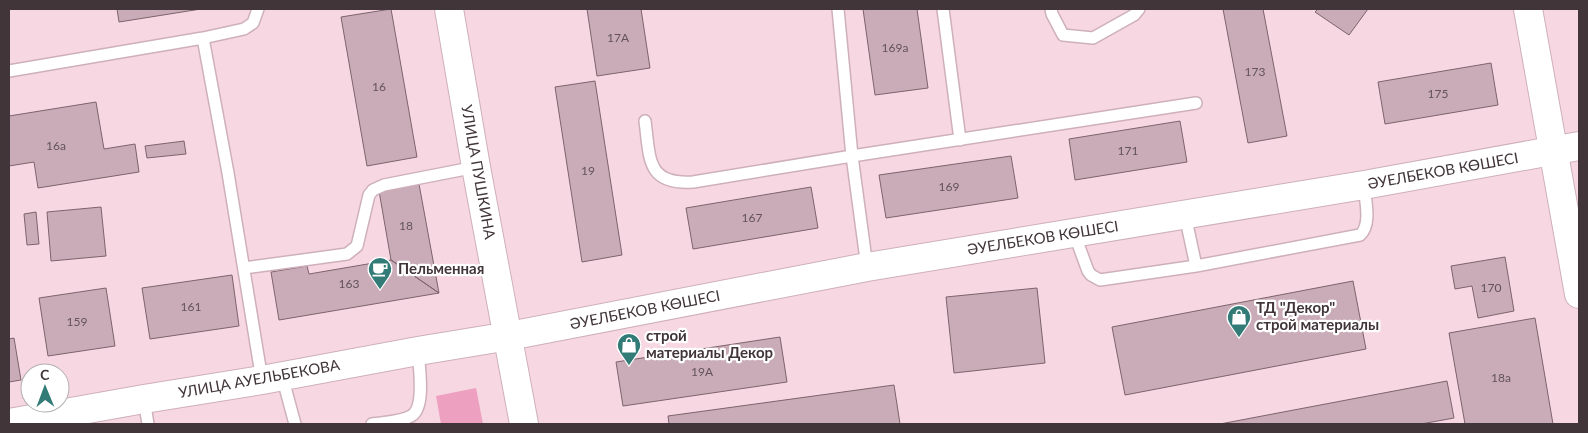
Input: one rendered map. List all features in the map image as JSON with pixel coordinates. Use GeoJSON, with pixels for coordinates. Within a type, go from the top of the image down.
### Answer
{"type":"FeatureCollection","features":[{"type":"Feature","properties":{"kind":"street","name":"УЛИЦА ПУШКИНА"},"geometry":{"type":"LineString","coordinates":[[450,9],[476,167],[524,424]]}},
{"type":"Feature","properties":{"kind":"street"},"geometry":{"type":"LineString","coordinates":[[1528,9],[1566,148],[1579,294]]}},
{"type":"Feature","properties":{"kind":"street","name":"ӘУЕЛБЕКОВ КӨШЕСІ"},"geometry":{"type":"LineString","coordinates":[[508,336],[867,267],[1185,215],[1566,148]]}},
{"type":"Feature","properties":{"kind":"street","name":"УЛИЦА АУЕЛЬБЕКОВА"},"geometry":{"type":"LineString","coordinates":[[9,423],[146,412],[272,378],[508,336]]}},
{"type":"Feature","properties":{"kind":"lane"},"geometry":{"type":"LineString","coordinates":[[9,71],[203,38],[244,29],[254,23],[258,9]]}},
{"type":"Feature","properties":{"kind":"lane"},"geometry":{"type":"LineString","coordinates":[[838,9],[852,156],[867,267]]}},
{"type":"Feature","properties":{"kind":"lane"},"geometry":{"type":"LineString","coordinates":[[943,9],[960,140]]}},
{"type":"Feature","properties":{"kind":"lane"},"geometry":{"type":"LineString","coordinates":[[1051,9],[1063,35],[1093,38],[1134,15],[1139,9]]}},
{"type":"Feature","properties":{"kind":"lane"},"geometry":{"type":"LineString","coordinates":[[203,38],[244,268],[272,378],[287,397],[295,424]]}},
{"type":"Feature","properties":{"kind":"lane"},"geometry":{"type":"LineString","coordinates":[[645,121],[654,169],[663,179],[677,183],[1196,103]]}},
{"type":"Feature","properties":{"kind":"lane"},"geometry":{"type":"LineString","coordinates":[[244,268],[347,254],[357,246],[367,200],[373,190],[384,185],[476,167]]}},
{"type":"Feature","properties":{"kind":"lane"},"geometry":{"type":"LineString","coordinates":[[1074,233],[1088,271],[1100,280],[1196,266],[1360,235],[1364,232],[1366,223],[1364,184]]}},
{"type":"Feature","properties":{"kind":"lane"},"geometry":{"type":"LineString","coordinates":[[1185,215],[1196,266]]}},
{"type":"Feature","properties":{"kind":"lane"},"geometry":{"type":"LineString","coordinates":[[372,424],[410,417],[418,409],[420,396],[418,351]]}},
{"type":"Feature","properties":{"kind":"shaded area"},"geometry":{"type":"Polygon","coordinates":[[[476,388],[483,424],[441,424],[436,396],[476,388]]]}},
{"type":"Feature","properties":{"kind":"building"},"geometry":{"type":"Polygon","coordinates":[[[117,9],[201,9],[119,22],[117,9]]]}},
{"type":"Feature","properties":{"kind":"building"},"geometry":{"type":"Polygon","coordinates":[[[391,9],[417,157],[367,166],[341,17],[391,9]]]}},
{"type":"Feature","properties":{"kind":"building"},"geometry":{"type":"Polygon","coordinates":[[[587,9],[641,9],[650,68],[597,76],[587,9]]]}},
{"type":"Feature","properties":{"kind":"building"},"geometry":{"type":"Polygon","coordinates":[[[863,9],[917,9],[928,88],[875,95],[863,9]]]}},
{"type":"Feature","properties":{"kind":"building"},"geometry":{"type":"Polygon","coordinates":[[[1223,9],[1263,9],[1287,136],[1248,143],[1223,9]]]}},
{"type":"Feature","properties":{"kind":"building"},"geometry":{"type":"Polygon","coordinates":[[[1318,9],[1368,9],[1349,35],[1315,12],[1318,9]]]}},
{"type":"Feature","properties":{"kind":"building"},"geometry":{"type":"Polygon","coordinates":[[[1491,63],[1498,105],[1385,124],[1378,82],[1491,63]]]}},
{"type":"Feature","properties":{"kind":"building"},"geometry":{"type":"Polygon","coordinates":[[[595,81],[622,255],[582,262],[555,87],[595,81]]]}},
{"type":"Feature","properties":{"kind":"building"},"geometry":{"type":"Polygon","coordinates":[[[96,102],[104,149],[135,144],[139,172],[38,188],[34,162],[9,166],[9,116],[96,102]]]}},
{"type":"Feature","properties":{"kind":"building"},"geometry":{"type":"Polygon","coordinates":[[[1180,121],[1187,162],[1075,180],[1069,139],[1180,121]]]}},
{"type":"Feature","properties":{"kind":"building"},"geometry":{"type":"Polygon","coordinates":[[[184,141],[186,154],[147,158],[145,146],[184,141]]]}},
{"type":"Feature","properties":{"kind":"building"},"geometry":{"type":"Polygon","coordinates":[[[1011,156],[1018,198],[886,218],[879,175],[1011,156]]]}},
{"type":"Feature","properties":{"kind":"building"},"geometry":{"type":"Polygon","coordinates":[[[419,184],[439,293],[391,260],[379,191],[419,184]]]}},
{"type":"Feature","properties":{"kind":"building"},"geometry":{"type":"Polygon","coordinates":[[[811,187],[818,228],[693,249],[686,208],[811,187]]]}},
{"type":"Feature","properties":{"kind":"building"},"geometry":{"type":"Polygon","coordinates":[[[101,207],[106,256],[51,261],[47,212],[101,207]]]}},
{"type":"Feature","properties":{"kind":"building"},"geometry":{"type":"Polygon","coordinates":[[[36,212],[39,244],[27,245],[24,214],[36,212]]]}},
{"type":"Feature","properties":{"kind":"building"},"geometry":{"type":"Polygon","coordinates":[[[1505,257],[1514,311],[1478,318],[1472,286],[1455,289],[1451,266],[1505,257]]]}},
{"type":"Feature","properties":{"kind":"building"},"geometry":{"type":"Polygon","coordinates":[[[391,260],[439,293],[279,320],[271,272],[307,266],[309,274],[391,260]]]}},
{"type":"Feature","properties":{"kind":"building"},"geometry":{"type":"Polygon","coordinates":[[[232,275],[239,326],[150,339],[142,288],[232,275]]]}},
{"type":"Feature","properties":{"kind":"building","name":"ТД \"Декор\" строй материалы"},"geometry":{"type":"Polygon","coordinates":[[[1353,281],[1366,349],[1125,395],[1112,327],[1353,281]]]}},
{"type":"Feature","properties":{"kind":"building"},"geometry":{"type":"Polygon","coordinates":[[[106,288],[115,346],[48,356],[39,298],[106,288]]]}},
{"type":"Feature","properties":{"kind":"building"},"geometry":{"type":"Polygon","coordinates":[[[1037,288],[1045,363],[954,373],[946,297],[1037,288]]]}},
{"type":"Feature","properties":{"kind":"building"},"geometry":{"type":"Polygon","coordinates":[[[1535,318],[1553,424],[1465,424],[1449,333],[1535,318]]]}},
{"type":"Feature","properties":{"kind":"building"},"geometry":{"type":"Polygon","coordinates":[[[780,337],[787,382],[623,406],[616,362],[780,337]]]}},
{"type":"Feature","properties":{"kind":"building"},"geometry":{"type":"Polygon","coordinates":[[[14,338],[20,380],[9,382],[9,339],[14,338]]]}},
{"type":"Feature","properties":{"kind":"building"},"geometry":{"type":"Polygon","coordinates":[[[1447,381],[1454,418],[1421,424],[1220,424],[1447,381]]]}},
{"type":"Feature","properties":{"kind":"building"},"geometry":{"type":"Polygon","coordinates":[[[894,385],[900,424],[669,424],[668,416],[894,385]]]}},
{"type":"Feature","properties":{"kind":"place","name":"Пельменная"},"geometry":{"type":"Point","coordinates":[380,290]}},
{"type":"Feature","properties":{"kind":"place","name":"ТД \"Декор\" строй материалы"},"geometry":{"type":"Point","coordinates":[1239,338]}},
{"type":"Feature","properties":{"kind":"place","name":"строй материалы Декор"},"geometry":{"type":"Point","coordinates":[629,366]}}]}
